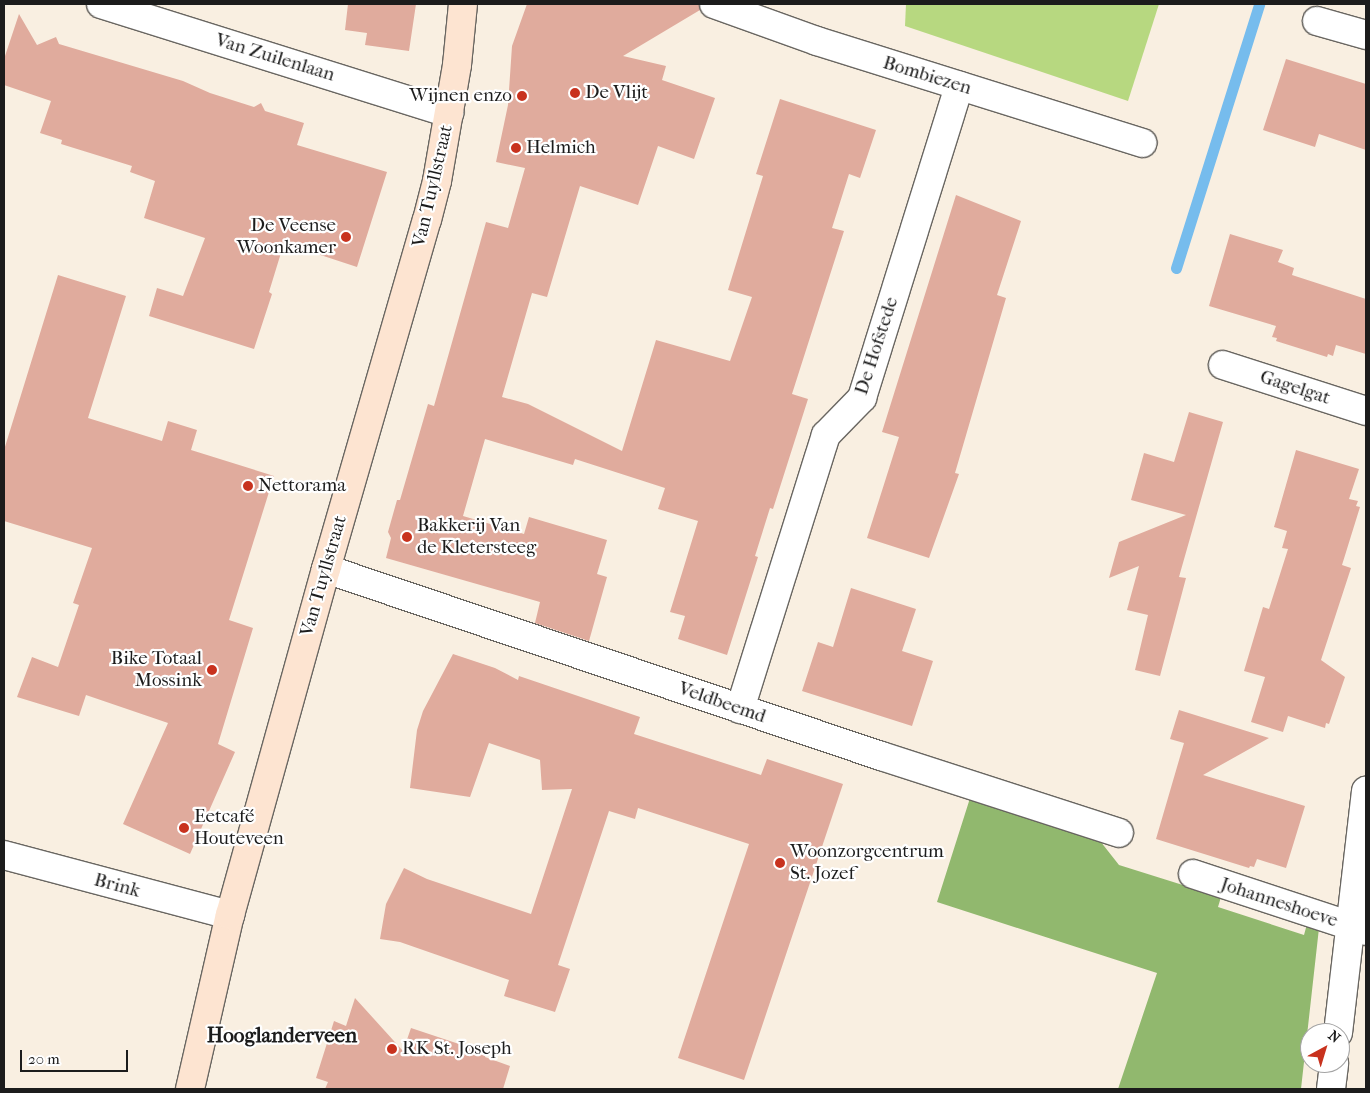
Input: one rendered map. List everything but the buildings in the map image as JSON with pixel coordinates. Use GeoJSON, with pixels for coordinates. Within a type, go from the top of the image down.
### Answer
{"type":"FeatureCollection","features":[{"type":"Feature","properties":{"kind":"street","name":"Van Zuilenlaan"},"geometry":{"type":"LineString","coordinates":[[101,4],[449,113]]}},
{"type":"Feature","properties":{"kind":"street","name":"Van Tuyllstraat"},"geometry":{"type":"LineString","coordinates":[[190,1089],[230,916],[326,569],[427,220],[457,65],[463,4]]}},
{"type":"Feature","properties":{"kind":"street","name":"Bombiezen"},"geometry":{"type":"LineString","coordinates":[[714,4],[817,41],[1142,143]]}},
{"type":"Feature","properties":{"kind":"street"},"geometry":{"type":"LineString","coordinates":[[1317,21],[1366,35]]}},
{"type":"Feature","properties":{"kind":"street","name":"De Hofstede"},"geometry":{"type":"LineString","coordinates":[[740,709],[826,435],[862,398],[958,86]]}},
{"type":"Feature","properties":{"kind":"street","name":"Gagelgat"},"geometry":{"type":"LineString","coordinates":[[1223,365],[1366,411]]}},
{"type":"Feature","properties":{"kind":"street","name":"Veldbeemd"},"geometry":{"type":"LineString","coordinates":[[326,569],[740,709],[1119,833]]}},
{"type":"Feature","properties":{"kind":"street"},"geometry":{"type":"LineString","coordinates":[[1340,1023],[1358,929],[1366,791]]}},
{"type":"Feature","properties":{"kind":"street","name":"Brink"},"geometry":{"type":"LineString","coordinates":[[4,856],[230,916]]}},
{"type":"Feature","properties":{"kind":"street","name":"Johanneshoeve"},"geometry":{"type":"LineString","coordinates":[[1193,874],[1358,929]]}},
{"type":"Feature","properties":{"kind":"street"},"geometry":{"type":"LineString","coordinates":[[1331,1089],[1333,1073]]}},
{"type":"Feature","properties":{"kind":"green space"},"geometry":{"type":"Polygon","coordinates":[[[906,4],[1159,4],[1128,101],[905,26],[906,4]]]}},
{"type":"Feature","properties":{"kind":"green space"},"geometry":{"type":"Polygon","coordinates":[[[971,795],[1093,832],[1119,865],[1221,897],[1218,907],[1304,935],[1307,924],[1319,928],[1308,1023],[1300,1023],[1300,1073],[1303,1073],[1301,1089],[1118,1089],[1157,973],[937,902],[971,795]]]}},
{"type":"Feature","properties":{"kind":"waterway"},"geometry":{"type":"LineString","coordinates":[[1176,268],[1259,4]]}},
{"type":"Feature","properties":{"kind":"place","name":"De Vlijt"},"geometry":{"type":"Point","coordinates":[575,93]}},
{"type":"Feature","properties":{"kind":"place","name":"Wijnen enzo"},"geometry":{"type":"Point","coordinates":[522,96]}},
{"type":"Feature","properties":{"kind":"place","name":"Helmich"},"geometry":{"type":"Point","coordinates":[516,148]}},
{"type":"Feature","properties":{"kind":"place","name":"De Veense Woonkamer"},"geometry":{"type":"Point","coordinates":[346,237]}},
{"type":"Feature","properties":{"kind":"place","name":"Nettorama"},"geometry":{"type":"Point","coordinates":[248,486]}},
{"type":"Feature","properties":{"kind":"place","name":"Bakkerij Van de Kletersteeg"},"geometry":{"type":"Point","coordinates":[407,537]}},
{"type":"Feature","properties":{"kind":"place","name":"Bike Totaal Mossink"},"geometry":{"type":"Point","coordinates":[212,670]}},
{"type":"Feature","properties":{"kind":"place","name":"Eetcafé Houteveen"},"geometry":{"type":"Point","coordinates":[184,828]}},
{"type":"Feature","properties":{"kind":"place","name":"Woonzorgcentrum St. Jozef"},"geometry":{"type":"Point","coordinates":[780,863]}},
{"type":"Feature","properties":{"kind":"place","name":"RK St. Joseph"},"geometry":{"type":"Point","coordinates":[392,1049]}},
{"type":"Feature","properties":{"kind":"district","name":"Hooglanderveen"},"geometry":{"type":"Point","coordinates":[282,1035]}}]}
